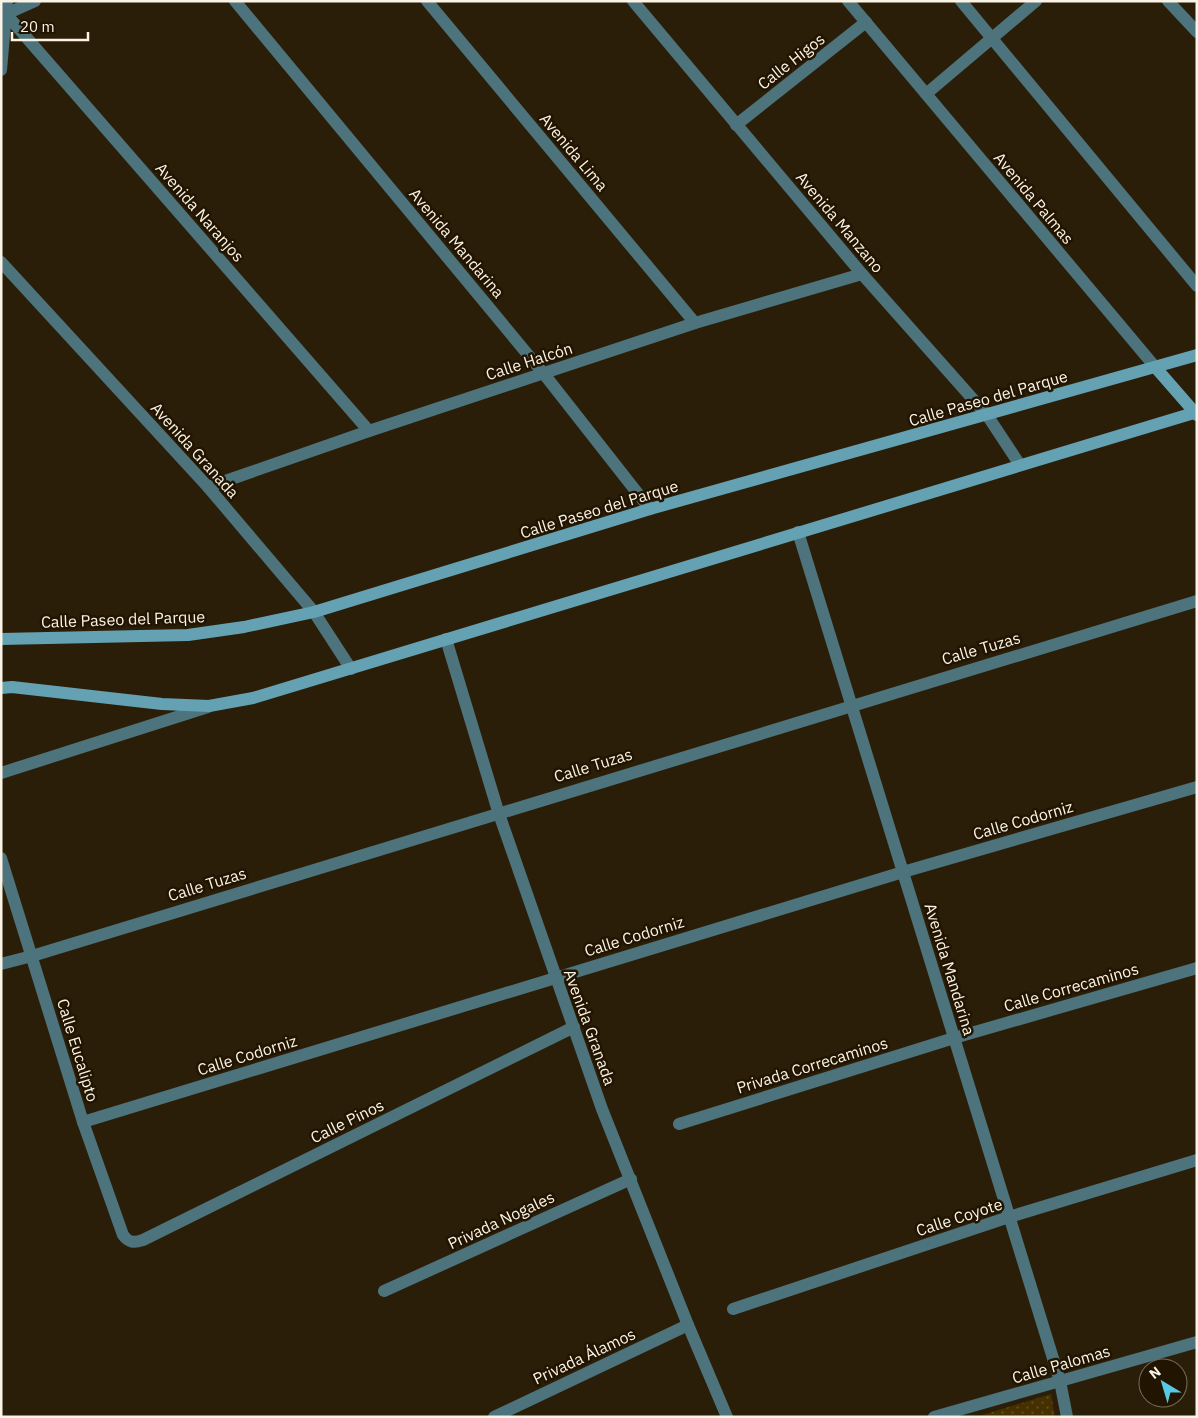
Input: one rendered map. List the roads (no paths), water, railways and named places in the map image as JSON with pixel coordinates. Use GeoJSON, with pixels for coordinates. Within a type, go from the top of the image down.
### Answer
{"type":"FeatureCollection","features":[{"type":"Feature","properties":{"kind":"main road","name":"Calle Paseo del Parque"},"geometry":{"type":"LineString","coordinates":[[1,639],[188,635],[244,628],[314,612],[650,509],[1197,355]]}},
{"type":"Feature","properties":{"kind":"main road","name":"Avenida Palmas"},"geometry":{"type":"LineString","coordinates":[[1156,368],[1196,413]]}},
{"type":"Feature","properties":{"kind":"main road"},"geometry":{"type":"LineString","coordinates":[[1,688],[162,704],[209,706],[253,698],[1196,413]]}},
{"type":"Feature","properties":{"kind":"street"},"geometry":{"type":"LineString","coordinates":[[1,70],[6,8],[35,1]]}},
{"type":"Feature","properties":{"kind":"street","name":"Avenida Mandarina"},"geometry":{"type":"LineString","coordinates":[[235,1],[544,374],[650,509]]}},
{"type":"Feature","properties":{"kind":"street","name":"Avenida Lima"},"geometry":{"type":"LineString","coordinates":[[428,1],[695,323]]}},
{"type":"Feature","properties":{"kind":"street","name":"Avenida Manzano"},"geometry":{"type":"LineString","coordinates":[[634,1],[862,274],[987,415],[1020,465]]}},
{"type":"Feature","properties":{"kind":"street","name":"Avenida Palmas"},"geometry":{"type":"LineString","coordinates":[[848,1],[1156,368]]}},
{"type":"Feature","properties":{"kind":"street"},"geometry":{"type":"LineString","coordinates":[[962,1],[1197,286]]}},
{"type":"Feature","properties":{"kind":"street"},"geometry":{"type":"LineString","coordinates":[[926,94],[1036,1]]}},
{"type":"Feature","properties":{"kind":"street"},"geometry":{"type":"LineString","coordinates":[[1168,1],[1197,32]]}},
{"type":"Feature","properties":{"kind":"street","name":"Avenida Naranjos"},"geometry":{"type":"LineString","coordinates":[[6,8],[369,431]]}},
{"type":"Feature","properties":{"kind":"street","name":"Calle Higos"},"geometry":{"type":"LineString","coordinates":[[736,125],[866,22]]}},
{"type":"Feature","properties":{"kind":"street","name":"Avenida Granada"},"geometry":{"type":"LineString","coordinates":[[1,262],[208,487],[314,612],[351,669]]}},
{"type":"Feature","properties":{"kind":"street","name":"Calle Halcón"},"geometry":{"type":"LineString","coordinates":[[208,487],[369,431],[695,323],[862,274]]}},
{"type":"Feature","properties":{"kind":"street","name":"Avenida Mandarina"},"geometry":{"type":"LineString","coordinates":[[798,532],[1060,1381],[1067,1417]]}},
{"type":"Feature","properties":{"kind":"street","name":"Calle Tuzas"},"geometry":{"type":"LineString","coordinates":[[1,964],[851,703],[1197,602]]}},
{"type":"Feature","properties":{"kind":"street","name":"Avenida Granada"},"geometry":{"type":"LineString","coordinates":[[446,639],[498,811],[602,1109],[688,1325],[727,1417]]}},
{"type":"Feature","properties":{"kind":"street"},"geometry":{"type":"LineString","coordinates":[[1,773],[209,706]]}},
{"type":"Feature","properties":{"kind":"street","name":"Calle Codorniz"},"geometry":{"type":"LineString","coordinates":[[83,1122],[903,872],[1197,788]]}},
{"type":"Feature","properties":{"kind":"street","name":"Calle Eucalipto"},"geometry":{"type":"LineString","coordinates":[[1,858],[83,1122],[123,1235],[128,1241],[134,1243]]}},
{"type":"Feature","properties":{"kind":"street","name":"Calle Correcaminos"},"geometry":{"type":"LineString","coordinates":[[954,1038],[1197,968]]}},
{"type":"Feature","properties":{"kind":"street","name":"Calle Pinos"},"geometry":{"type":"LineString","coordinates":[[134,1243],[152,1236],[574,1028]]}},
{"type":"Feature","properties":{"kind":"street","name":"Privada Correcaminos"},"geometry":{"type":"LineString","coordinates":[[679,1124],[954,1038]]}},
{"type":"Feature","properties":{"kind":"street","name":"Calle Coyote"},"geometry":{"type":"LineString","coordinates":[[733,1309],[1009,1217],[1197,1160]]}},
{"type":"Feature","properties":{"kind":"street","name":"Privada Nogales"},"geometry":{"type":"LineString","coordinates":[[384,1291],[630,1178]]}},
{"type":"Feature","properties":{"kind":"street","name":"Privada Álamos"},"geometry":{"type":"LineString","coordinates":[[494,1417],[688,1325]]}},
{"type":"Feature","properties":{"kind":"street","name":"Calle Palomas"},"geometry":{"type":"LineString","coordinates":[[934,1417],[1197,1342]]}}]}
